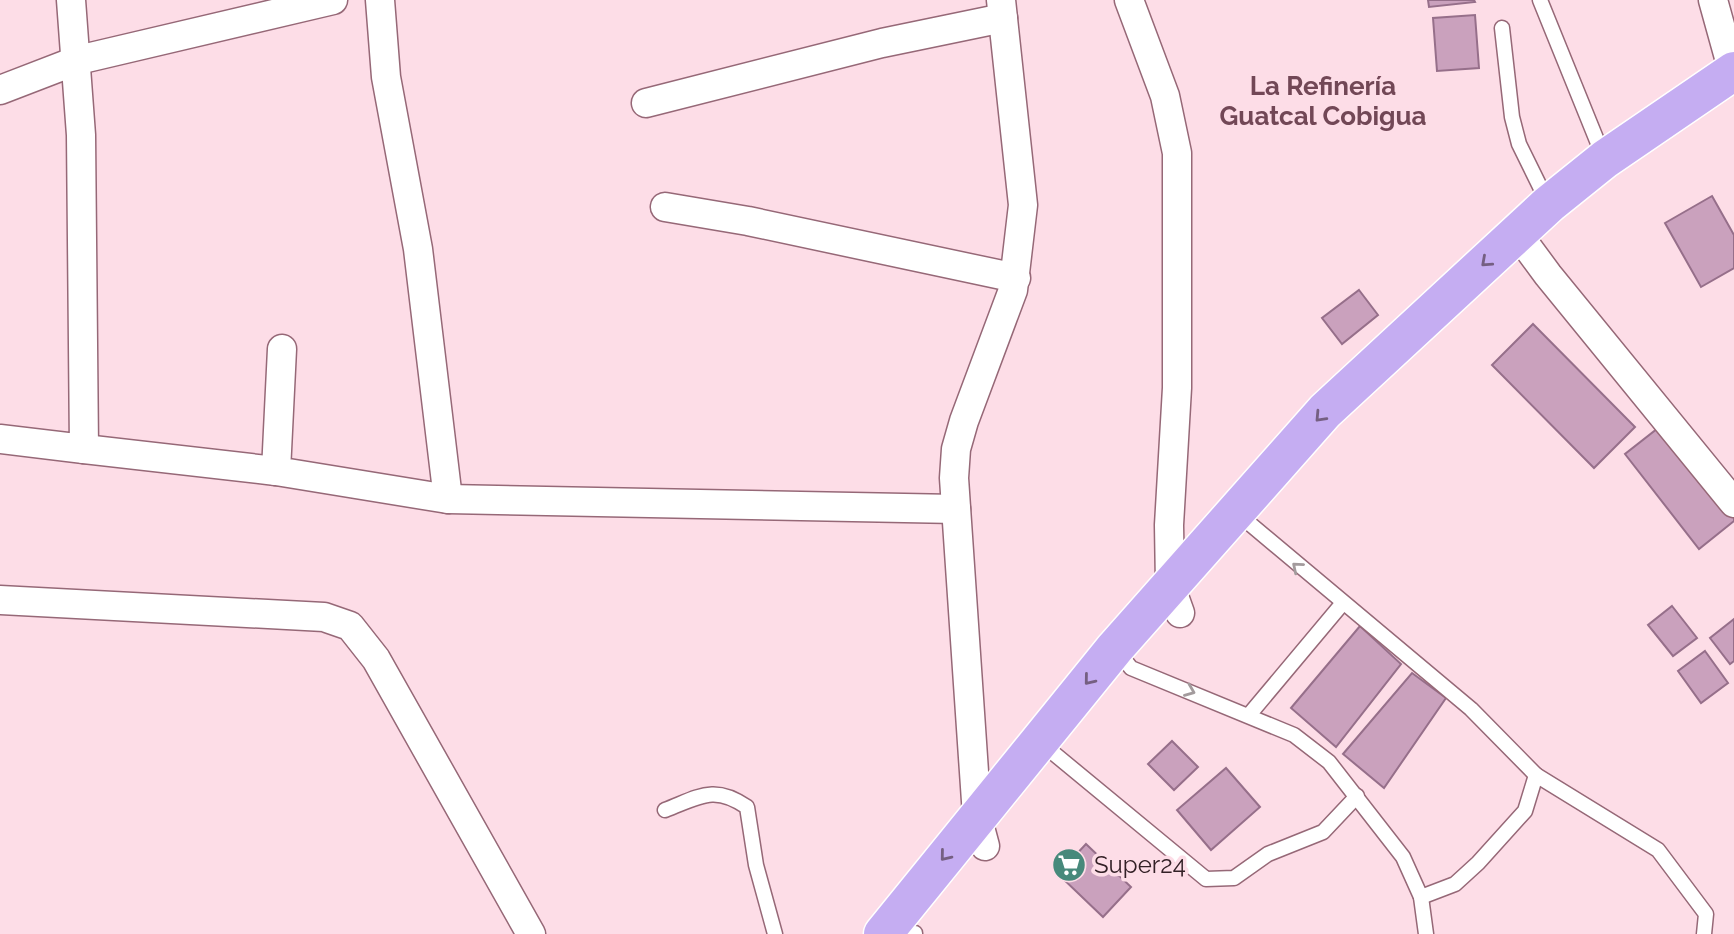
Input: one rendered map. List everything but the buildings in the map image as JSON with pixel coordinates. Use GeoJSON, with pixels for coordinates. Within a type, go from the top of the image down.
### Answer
{"type":"FeatureCollection","features":[{"type":"Feature","properties":{"kind":"main road"},"geometry":{"type":"LineString","coordinates":[[1524,244],[1549,204],[1605,159],[1734,72]]}},
{"type":"Feature","properties":{"kind":"main road"},"geometry":{"type":"LineString","coordinates":[[883,934],[981,831],[1123,658],[1244,520],[1340,431],[1524,244],[1615,177],[1734,102]]}},
{"type":"Feature","properties":{"kind":"main road"},"geometry":{"type":"LineString","coordinates":[[915,934],[981,831]]}},
{"type":"Feature","properties":{"kind":"street"},"geometry":{"type":"LineString","coordinates":[[71,0],[78,60],[83,212],[84,449]]}},
{"type":"Feature","properties":{"kind":"street"},"geometry":{"type":"LineString","coordinates":[[0,90],[78,60],[333,0]]}},
{"type":"Feature","properties":{"kind":"street"},"geometry":{"type":"LineString","coordinates":[[380,0],[386,76],[418,250],[448,499]]}},
{"type":"Feature","properties":{"kind":"street"},"geometry":{"type":"LineString","coordinates":[[1129,0],[1165,96],[1177,153],[1177,374],[1170,525],[1175,599]]}},
{"type":"Feature","properties":{"kind":"street"},"geometry":{"type":"LineString","coordinates":[[1713,0],[1734,72]]}},
{"type":"Feature","properties":{"kind":"street"},"geometry":{"type":"LineString","coordinates":[[646,103],[882,43],[1002,9],[1023,205],[1016,278],[1005,316],[956,449],[956,509],[981,831]]}},
{"type":"Feature","properties":{"kind":"street"},"geometry":{"type":"LineString","coordinates":[[665,207],[748,221],[1016,278]]}},
{"type":"Feature","properties":{"kind":"street"},"geometry":{"type":"LineString","coordinates":[[1524,244],[1734,503]]}},
{"type":"Feature","properties":{"kind":"street"},"geometry":{"type":"LineString","coordinates":[[276,471],[282,349]]}},
{"type":"Feature","properties":{"kind":"street"},"geometry":{"type":"LineString","coordinates":[[0,439],[276,471],[448,499],[956,509]]}},
{"type":"Feature","properties":{"kind":"street"},"geometry":{"type":"LineString","coordinates":[[0,600],[324,617],[350,626],[376,659],[531,934]]}},
{"type":"Feature","properties":{"kind":"lane"},"geometry":{"type":"LineString","coordinates":[[1540,0],[1605,159]]}},
{"type":"Feature","properties":{"kind":"lane"},"geometry":{"type":"LineString","coordinates":[[1502,28],[1512,117],[1519,144],[1549,204]]}},
{"type":"Feature","properties":{"kind":"lane"},"geometry":{"type":"LineString","coordinates":[[1244,520],[1471,709],[1536,775],[1658,850],[1706,914],[1704,934]]}},
{"type":"Feature","properties":{"kind":"lane"},"geometry":{"type":"LineString","coordinates":[[1249,715],[1342,604]]}},
{"type":"Feature","properties":{"kind":"lane"},"geometry":{"type":"LineString","coordinates":[[1123,658],[1294,735],[1329,762],[1403,857],[1421,897],[1426,934]]}},
{"type":"Feature","properties":{"kind":"lane"},"geometry":{"type":"LineString","coordinates":[[1048,750],[1206,879],[1220,881],[1234,878],[1268,854],[1322,832],[1357,796]]}},
{"type":"Feature","properties":{"kind":"lane"},"geometry":{"type":"LineString","coordinates":[[1421,897],[1455,884],[1478,863],[1525,811],[1536,775]]}},
{"type":"Feature","properties":{"kind":"lane"},"geometry":{"type":"LineString","coordinates":[[665,810],[714,792],[731,796],[747,807],[756,865],[775,934]]}},
{"type":"Feature","properties":{"kind":"place","name":"Super24"},"geometry":{"type":"Point","coordinates":[1069,865]}},
{"type":"Feature","properties":{"kind":"district","name":"La Refinería Guatcal Cobigua"},"geometry":{"type":"Point","coordinates":[1323,101]}}]}
